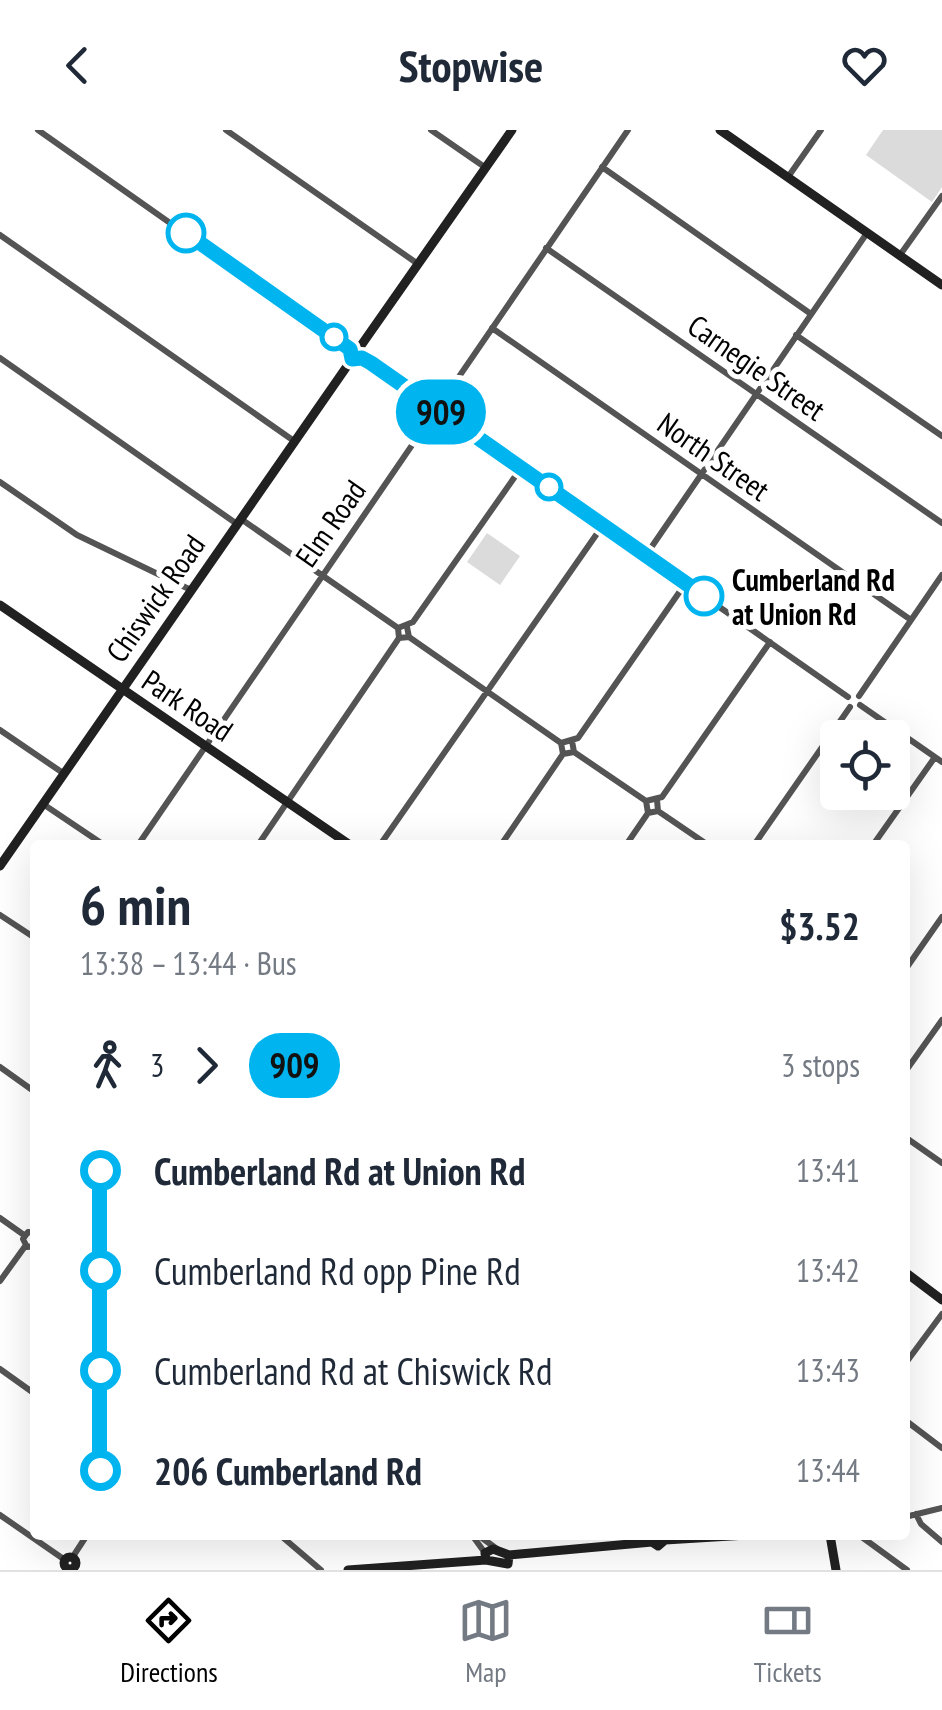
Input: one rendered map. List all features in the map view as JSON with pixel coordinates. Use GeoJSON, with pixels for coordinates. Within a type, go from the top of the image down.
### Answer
{"type":"FeatureCollection","features":[{"type":"Feature","properties":{"kind":"street"},"geometry":{"type":"LineString","coordinates":[[38,130],[848,697],[860,700],[939,759],[877,840]]}},
{"type":"Feature","properties":{"kind":"street"},"geometry":{"type":"LineString","coordinates":[[226,130],[418,264]]}},
{"type":"Feature","properties":{"kind":"street"},"geometry":{"type":"LineString","coordinates":[[431,130],[486,168]]}},
{"type":"Feature","properties":{"kind":"street","name":"Chiswick Road"},"geometry":{"type":"LineString","coordinates":[[0,866],[512,130]]}},
{"type":"Feature","properties":{"kind":"street","name":"Elm Road"},"geometry":{"type":"LineString","coordinates":[[141,840],[628,130]]}},
{"type":"Feature","properties":{"kind":"street"},"geometry":{"type":"LineString","coordinates":[[720,130],[942,285]]}},
{"type":"Feature","properties":{"kind":"street"},"geometry":{"type":"LineString","coordinates":[[788,177],[820,130]]}},
{"type":"Feature","properties":{"kind":"street"},"geometry":{"type":"LineString","coordinates":[[602,167],[811,314]]}},
{"type":"Feature","properties":{"kind":"street"},"geometry":{"type":"LineString","coordinates":[[900,256],[942,196]]}},
{"type":"Feature","properties":{"kind":"street"},"geometry":{"type":"LineString","coordinates":[[646,555],[868,233]]}},
{"type":"Feature","properties":{"kind":"street"},"geometry":{"type":"LineString","coordinates":[[0,236],[294,442]]}},
{"type":"Feature","properties":{"kind":"street","name":"Carnegie Street"},"geometry":{"type":"LineString","coordinates":[[546,248],[942,524]]}},
{"type":"Feature","properties":{"kind":"street","name":"North Street"},"geometry":{"type":"LineString","coordinates":[[492,328],[911,620]]}},
{"type":"Feature","properties":{"kind":"street"},"geometry":{"type":"LineString","coordinates":[[796,334],[942,436]]}},
{"type":"Feature","properties":{"kind":"street"},"geometry":{"type":"LineString","coordinates":[[0,358],[398,628],[413,622],[521,468]]}},
{"type":"Feature","properties":{"kind":"street"},"geometry":{"type":"LineString","coordinates":[[0,482],[76,535],[191,590]]}},
{"type":"Feature","properties":{"kind":"street"},"geometry":{"type":"LineString","coordinates":[[383,840],[604,526]]}},
{"type":"Feature","properties":{"kind":"street"},"geometry":{"type":"LineString","coordinates":[[757,840],[850,707],[860,700],[942,575]]}},
{"type":"Feature","properties":{"kind":"street"},"geometry":{"type":"LineString","coordinates":[[561,743],[572,741],[686,583]]}},
{"type":"Feature","properties":{"kind":"street","name":"Park Road"},"geometry":{"type":"LineString","coordinates":[[0,606],[343,840]]}},
{"type":"Feature","properties":{"kind":"street"},"geometry":{"type":"LineString","coordinates":[[407,626],[409,637]]}},
{"type":"Feature","properties":{"kind":"street"},"geometry":{"type":"LineString","coordinates":[[261,840],[399,638],[398,628]]}},
{"type":"Feature","properties":{"kind":"street"},"geometry":{"type":"LineString","coordinates":[[399,638],[409,637],[561,743],[563,754],[504,840]]}},
{"type":"Feature","properties":{"kind":"street"},"geometry":{"type":"LineString","coordinates":[[658,811],[657,800],[770,642]]}},
{"type":"Feature","properties":{"kind":"street"},"geometry":{"type":"LineString","coordinates":[[848,697],[850,707]]}},
{"type":"Feature","properties":{"kind":"street"},"geometry":{"type":"LineString","coordinates":[[0,730],[63,774]]}},
{"type":"Feature","properties":{"kind":"street"},"geometry":{"type":"LineString","coordinates":[[572,741],[574,752],[646,802],[657,800]]}},
{"type":"Feature","properties":{"kind":"street"},"geometry":{"type":"LineString","coordinates":[[563,754],[574,752]]}},
{"type":"Feature","properties":{"kind":"street"},"geometry":{"type":"LineString","coordinates":[[646,802],[648,813]]}},
{"type":"Feature","properties":{"kind":"street"},"geometry":{"type":"LineString","coordinates":[[43,804],[97,840]]}},
{"type":"Feature","properties":{"kind":"street"},"geometry":{"type":"LineString","coordinates":[[629,840],[648,813],[658,811],[701,840]]}},
{"type":"Feature","properties":{"kind":"street"},"geometry":{"type":"LineString","coordinates":[[0,915],[30,935]]}},
{"type":"Feature","properties":{"kind":"street"},"geometry":{"type":"LineString","coordinates":[[910,963],[942,917]]}},
{"type":"Feature","properties":{"kind":"street"},"geometry":{"type":"LineString","coordinates":[[910,1065],[942,1020]]}},
{"type":"Feature","properties":{"kind":"street"},"geometry":{"type":"LineString","coordinates":[[0,1067],[30,1088]]}},
{"type":"Feature","properties":{"kind":"street"},"geometry":{"type":"LineString","coordinates":[[910,1140],[942,1162]]}},
{"type":"Feature","properties":{"kind":"street"},"geometry":{"type":"LineString","coordinates":[[0,1218],[24,1235],[26,1246],[0,1281]]}},
{"type":"Feature","properties":{"kind":"street"},"geometry":{"type":"LineString","coordinates":[[24,1235],[30,1234]]}},
{"type":"Feature","properties":{"kind":"street"},"geometry":{"type":"LineString","coordinates":[[910,1276],[942,1300]]}},
{"type":"Feature","properties":{"kind":"street"},"geometry":{"type":"LineString","coordinates":[[910,1357],[942,1314]]}},
{"type":"Feature","properties":{"kind":"street"},"geometry":{"type":"LineString","coordinates":[[0,1369],[30,1390]]}},
{"type":"Feature","properties":{"kind":"street"},"geometry":{"type":"LineString","coordinates":[[910,1424],[942,1448]]}},
{"type":"Feature","properties":{"kind":"street"},"geometry":{"type":"LineString","coordinates":[[910,1516],[942,1508]]}},
{"type":"Feature","properties":{"kind":"street"},"geometry":{"type":"LineString","coordinates":[[916,1514],[920,1524],[942,1542]]}},
{"type":"Feature","properties":{"kind":"street"},"geometry":{"type":"LineString","coordinates":[[0,1515],[30,1537]]}},
{"type":"Feature","properties":{"kind":"street"},"geometry":{"type":"LineString","coordinates":[[35,1540],[71,1566],[84,1540]]}},
{"type":"Feature","properties":{"kind":"street"},"geometry":{"type":"LineString","coordinates":[[286,1540],[321,1570]]}},
{"type":"Feature","properties":{"kind":"street"},"geometry":{"type":"LineString","coordinates":[[477,1540],[485,1556]]}},
{"type":"Feature","properties":{"kind":"street"},"geometry":{"type":"LineString","coordinates":[[481,1540],[505,1562]]}},
{"type":"Feature","properties":{"kind":"street"},"geometry":{"type":"LineString","coordinates":[[505,1562],[645,1540]]}},
{"type":"Feature","properties":{"kind":"street"},"geometry":{"type":"LineString","coordinates":[[831,1540],[836,1570]]}},
{"type":"Feature","properties":{"kind":"street"},"geometry":{"type":"LineString","coordinates":[[867,1540],[907,1570]]}},
{"type":"Feature","properties":{"kind":"street"},"geometry":{"type":"LineString","coordinates":[[348,1570],[465,1561],[485,1556],[491,1549],[505,1562]]}},
{"type":"Feature","properties":{"kind":"shaded area"},"geometry":{"type":"Polygon","coordinates":[[[883,130],[942,130],[942,187],[932,202],[866,155],[883,130]]]}},
{"type":"Feature","properties":{"kind":"shaded area"},"geometry":{"type":"Polygon","coordinates":[[[487,533],[520,556],[500,585],[467,562],[487,533]]]}},
{"type":"Feature","properties":{"kind":"bus line","name":"909"},"geometry":{"type":"LineString","coordinates":[[186,233],[350,349],[352,359],[362,358],[371,363],[704,596]]}},
{"type":"Feature","properties":{"kind":"place","name":"Cumberland Rd at Union Rd"},"geometry":{"type":"Point","coordinates":[704,596]}}]}
